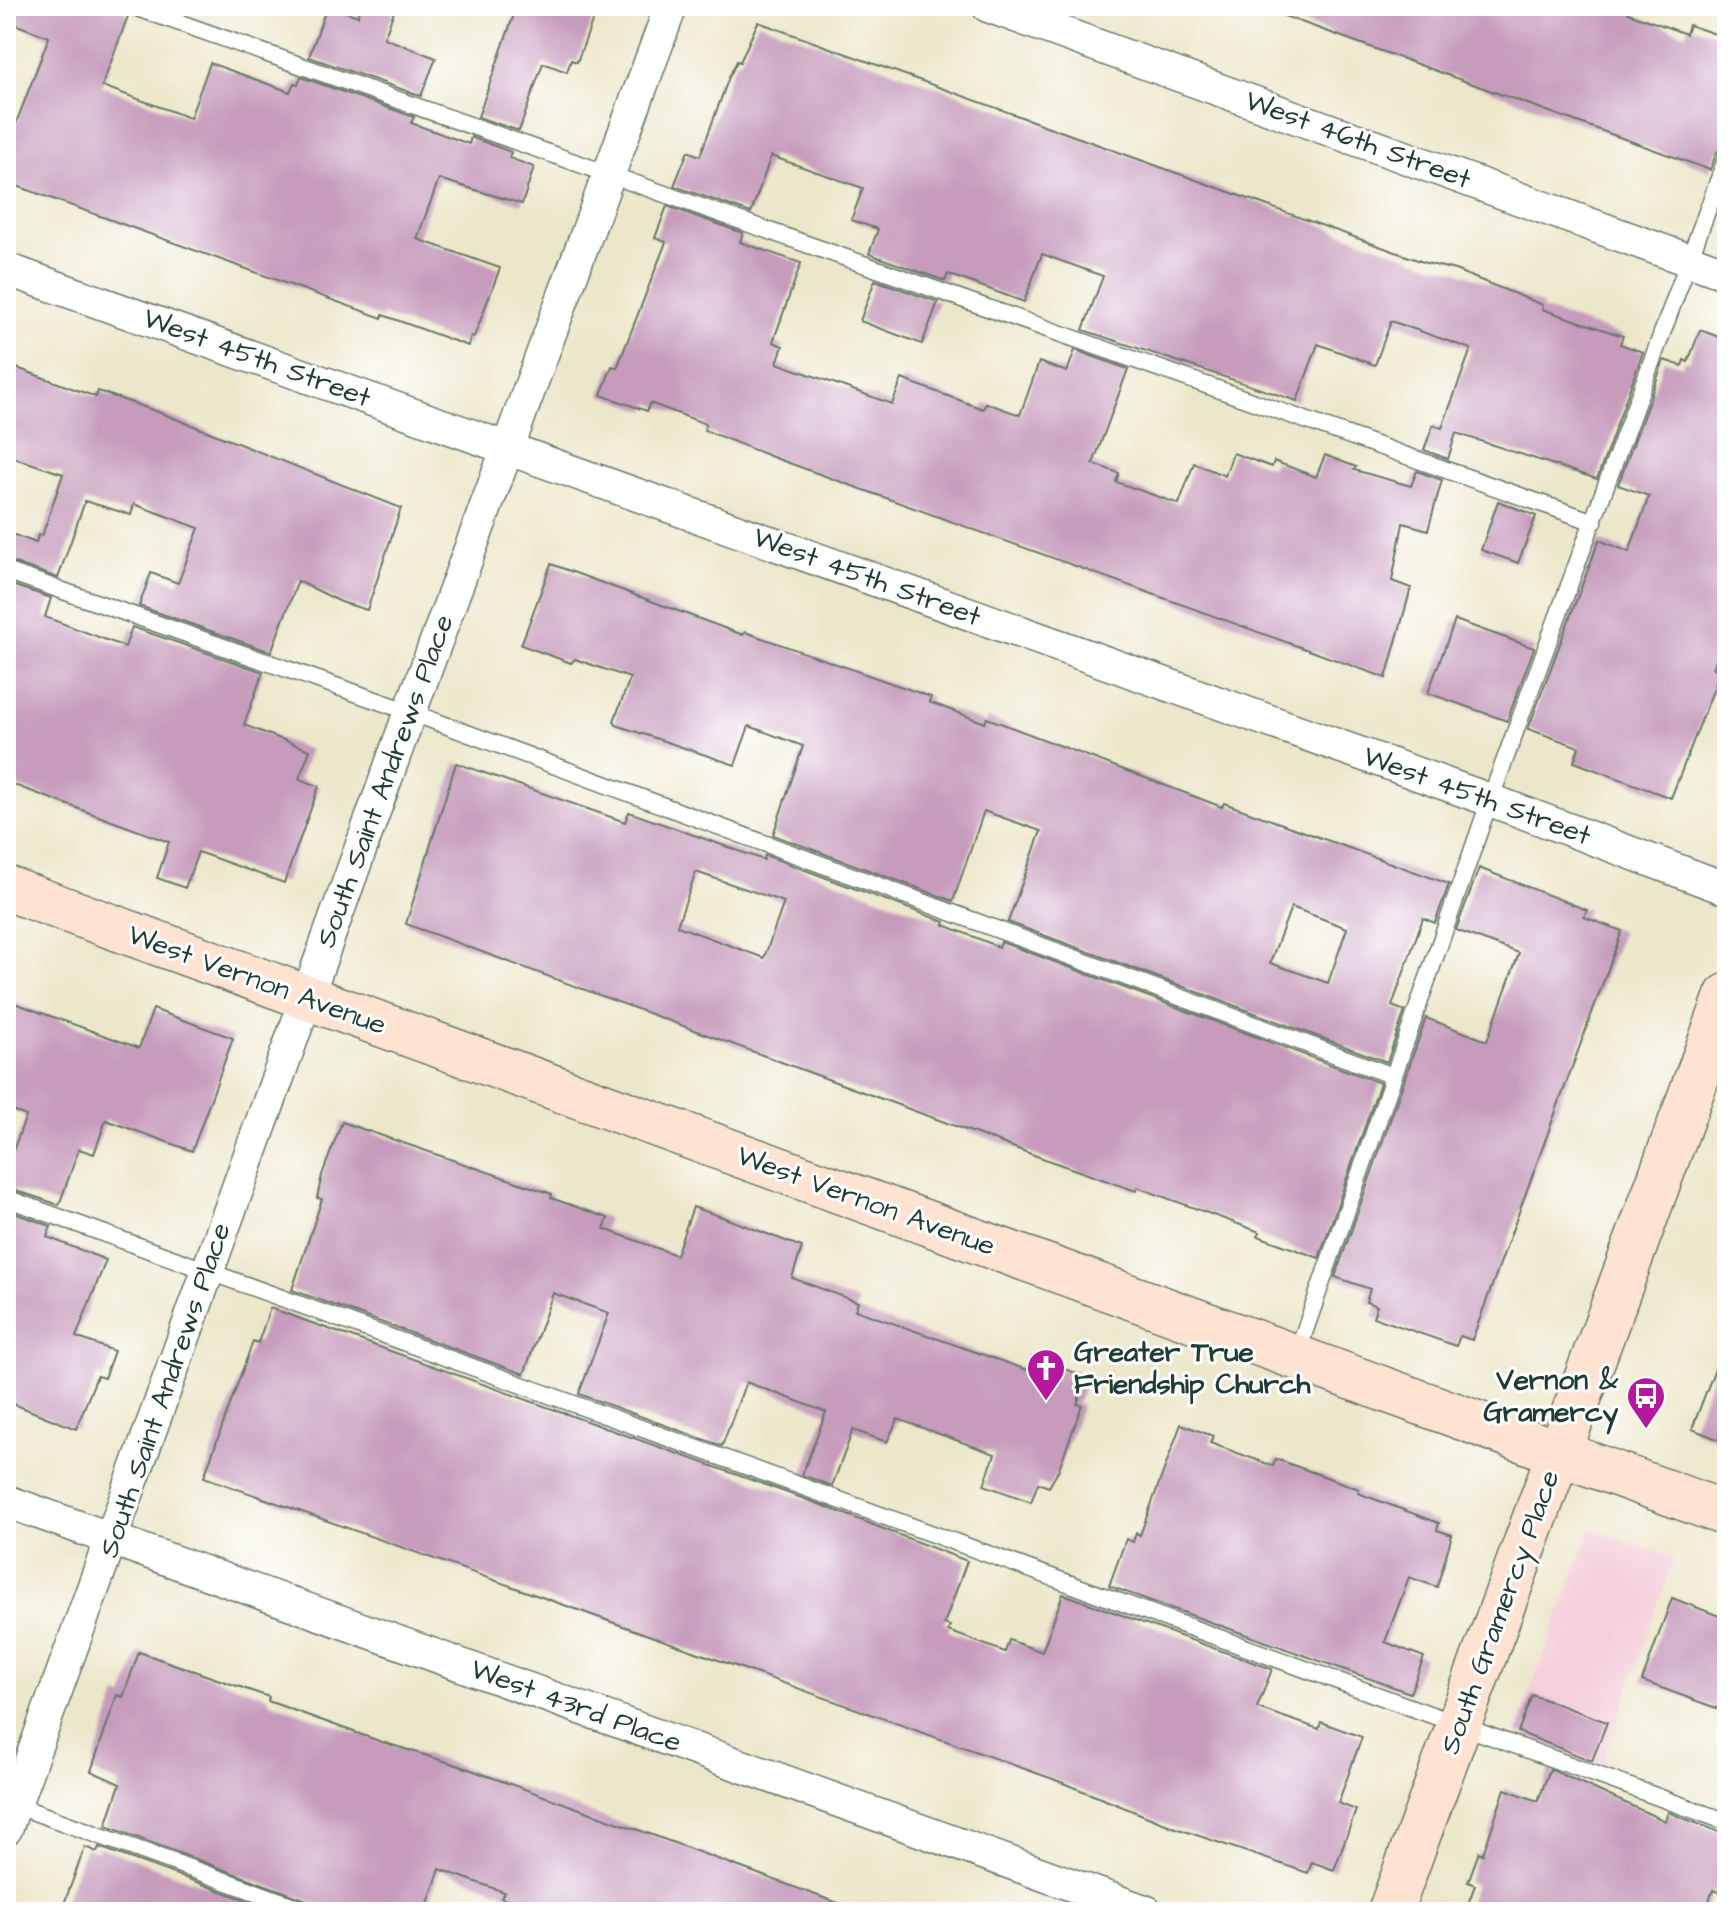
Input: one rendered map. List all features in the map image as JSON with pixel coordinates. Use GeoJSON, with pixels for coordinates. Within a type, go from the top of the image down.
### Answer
{"type":"FeatureCollection","features":[{"type":"Feature","properties":{"kind":"main road","name":"West Vernon Avenue"},"geometry":{"type":"LineString","coordinates":[[6,888],[1727,1514]]}},
{"type":"Feature","properties":{"kind":"main road","name":"South Gramercy Place"},"geometry":{"type":"LineString","coordinates":[[1390,1912],[1727,996]]}},
{"type":"Feature","properties":{"kind":"street","name":"South Saint Andrews Place"},"geometry":{"type":"LineString","coordinates":[[10,1817],[410,712],[671,6]]}},
{"type":"Feature","properties":{"kind":"street","name":"West 46th Street"},"geometry":{"type":"LineString","coordinates":[[988,6],[1727,274]]}},
{"type":"Feature","properties":{"kind":"street","name":"West 45th Street"},"geometry":{"type":"LineString","coordinates":[[6,269],[1490,800],[1727,889]]}},
{"type":"Feature","properties":{"kind":"street","name":"West 43rd Place"},"geometry":{"type":"LineString","coordinates":[[6,1501],[1147,1912]]}},
{"type":"Feature","properties":{"kind":"lane"},"geometry":{"type":"LineString","coordinates":[[132,6],[1594,522]]}},
{"type":"Feature","properties":{"kind":"lane"},"geometry":{"type":"LineString","coordinates":[[1295,1357],[1490,800],[1727,157]]}},
{"type":"Feature","properties":{"kind":"lane"},"geometry":{"type":"LineString","coordinates":[[6,571],[410,712],[1393,1076]]}},
{"type":"Feature","properties":{"kind":"lane"},"geometry":{"type":"LineString","coordinates":[[6,1198],[1727,1822]]}},
{"type":"Feature","properties":{"kind":"lane"},"geometry":{"type":"LineString","coordinates":[[10,1817],[311,1912]]}},
{"type":"Feature","properties":{"kind":"shaded area"},"geometry":{"type":"Polygon","coordinates":[[[1590,1529],[1674,1558],[1602,1766],[1514,1734],[1590,1529]]]}},
{"type":"Feature","properties":{"kind":"building"},"geometry":{"type":"Polygon","coordinates":[[[6,6],[121,6],[128,16],[102,86],[190,118],[210,63],[290,92],[301,77],[414,117],[411,123],[469,144],[471,137],[511,152],[509,158],[534,167],[522,204],[439,179],[417,239],[500,268],[468,346],[6,182],[6,128],[13,131],[49,37],[6,21],[6,6]]]}},
{"type":"Feature","properties":{"kind":"building"},"geometry":{"type":"Polygon","coordinates":[[[327,6],[358,16],[359,6],[396,6],[384,38],[436,58],[421,96],[309,57],[327,6]]]}},
{"type":"Feature","properties":{"kind":"building"},"geometry":{"type":"Polygon","coordinates":[[[517,6],[598,6],[577,62],[571,60],[567,72],[543,63],[519,131],[478,117],[517,6]]]}},
{"type":"Feature","properties":{"kind":"building"},"geometry":{"type":"Polygon","coordinates":[[[1269,6],[1630,6],[1628,13],[1686,34],[1689,25],[1727,38],[1727,146],[1717,152],[1710,170],[1268,10],[1269,6]]]}},
{"type":"Feature","properties":{"kind":"building"},"geometry":{"type":"Polygon","coordinates":[[[758,22],[1426,263],[1455,270],[1543,305],[1542,309],[1623,336],[1620,344],[1643,352],[1597,479],[1456,433],[1448,459],[1424,450],[1433,425],[1442,428],[1471,349],[1391,321],[1375,365],[1318,344],[1297,401],[1083,330],[1103,276],[1042,254],[1024,302],[948,274],[945,281],[869,254],[878,229],[851,220],[863,188],[771,156],[751,213],[674,186],[688,151],[700,156],[729,77],[737,61],[740,62],[758,22]]]}},
{"type":"Feature","properties":{"kind":"building"},"geometry":{"type":"Polygon","coordinates":[[[667,206],[743,233],[740,242],[801,263],[773,342],[783,346],[777,363],[892,404],[902,379],[983,409],[986,403],[1020,415],[1039,362],[1067,372],[1075,350],[1128,369],[1093,464],[1119,473],[1116,482],[1179,504],[1194,463],[1225,476],[1233,453],[1272,467],[1274,461],[1316,477],[1325,455],[1356,467],[1354,470],[1411,486],[1417,471],[1442,480],[1428,530],[1403,523],[1392,581],[1411,588],[1386,678],[775,458],[704,430],[706,424],[650,403],[647,411],[601,395],[612,366],[617,368],[666,242],[655,238],[667,206]]]}},
{"type":"Feature","properties":{"kind":"building"},"geometry":{"type":"Polygon","coordinates":[[[875,280],[938,302],[922,344],[860,321],[875,280]]]}},
{"type":"Feature","properties":{"kind":"building"},"geometry":{"type":"Polygon","coordinates":[[[1700,330],[1727,340],[1727,631],[1713,668],[1721,670],[1671,798],[1574,762],[1579,747],[1528,729],[1599,540],[1629,552],[1649,496],[1618,485],[1664,360],[1682,366],[1684,360],[1688,362],[1700,330]]]}},
{"type":"Feature","properties":{"kind":"building"},"geometry":{"type":"Polygon","coordinates":[[[6,364],[96,397],[98,391],[161,413],[401,508],[367,610],[341,602],[298,581],[271,652],[139,606],[151,573],[178,583],[199,528],[134,504],[131,515],[85,501],[58,578],[6,560],[6,532],[36,543],[38,535],[42,536],[63,474],[6,455],[6,364]]]}},
{"type":"Feature","properties":{"kind":"building"},"geometry":{"type":"Polygon","coordinates":[[[1498,501],[1536,516],[1518,563],[1481,550],[1498,501]]]}},
{"type":"Feature","properties":{"kind":"building"},"geometry":{"type":"Polygon","coordinates":[[[551,564],[743,635],[745,632],[931,697],[929,702],[985,723],[987,718],[1222,807],[1224,803],[1449,884],[1435,923],[1423,918],[1392,1006],[1405,1011],[1387,1062],[1008,922],[1041,831],[984,811],[953,901],[773,835],[803,746],[749,726],[735,765],[616,725],[614,721],[630,678],[575,659],[571,663],[521,645],[551,564]],[[1291,907],[1270,963],[1328,983],[1347,928],[1291,907]]]}},
{"type":"Feature","properties":{"kind":"building"},"geometry":{"type":"Polygon","coordinates":[[[6,583],[51,598],[45,617],[125,647],[132,627],[263,672],[244,725],[310,750],[299,779],[319,786],[284,883],[198,852],[185,888],[157,878],[169,842],[6,782],[6,583]]]}},
{"type":"Feature","properties":{"kind":"building"},"geometry":{"type":"Polygon","coordinates":[[[1455,620],[1534,648],[1507,721],[1428,693],[1455,620]]]}},
{"type":"Feature","properties":{"kind":"building"},"geometry":{"type":"Polygon","coordinates":[[[456,763],[625,822],[629,812],[764,860],[765,855],[945,922],[944,925],[999,947],[1001,942],[1380,1083],[1319,1258],[1258,1236],[1260,1232],[1137,1187],[1136,1191],[1053,1162],[406,924],[456,763]],[[696,872],[677,926],[764,958],[784,902],[696,872]]]}},
{"type":"Feature","properties":{"kind":"building"},"geometry":{"type":"Polygon","coordinates":[[[1479,868],[1587,910],[1584,917],[1622,931],[1472,1340],[1460,1336],[1456,1346],[1373,1317],[1377,1306],[1366,1302],[1370,1289],[1335,1277],[1426,1018],[1487,1041],[1519,953],[1456,930],[1479,868]]]}},
{"type":"Feature","properties":{"kind":"building"},"geometry":{"type":"Polygon","coordinates":[[[6,1000],[139,1048],[153,1009],[233,1038],[192,1151],[106,1120],[94,1154],[79,1149],[59,1205],[6,1187],[6,1169],[26,1116],[6,1108],[6,1000]]]}},
{"type":"Feature","properties":{"kind":"building"},"geometry":{"type":"Polygon","coordinates":[[[342,1122],[552,1194],[551,1198],[608,1218],[604,1229],[676,1255],[693,1207],[802,1247],[792,1278],[858,1302],[855,1310],[1027,1370],[1032,1357],[1087,1377],[1077,1404],[1082,1405],[1058,1471],[1049,1487],[1038,1483],[1031,1502],[984,1485],[995,1454],[898,1419],[887,1442],[853,1430],[832,1486],[802,1475],[826,1412],[746,1382],[722,1446],[579,1394],[609,1313],[553,1293],[524,1374],[292,1290],[322,1199],[317,1198],[322,1175],[342,1122]]]}},
{"type":"Feature","properties":{"kind":"building"},"geometry":{"type":"Polygon","coordinates":[[[6,1210],[51,1226],[47,1237],[106,1260],[76,1337],[114,1351],[104,1378],[97,1376],[76,1429],[6,1401],[6,1210]]]}},
{"type":"Feature","properties":{"kind":"building"},"geometry":{"type":"Polygon","coordinates":[[[270,1308],[824,1506],[967,1561],[944,1624],[950,1626],[948,1631],[1005,1652],[1009,1640],[1042,1652],[1063,1594],[1272,1669],[1257,1708],[1319,1729],[1321,1722],[1362,1737],[1338,1803],[1356,1810],[1334,1870],[1312,1862],[1308,1873],[1173,1827],[1053,1779],[204,1477],[253,1341],[258,1343],[270,1308]]]}},
{"type":"Feature","properties":{"kind":"building"},"geometry":{"type":"Polygon","coordinates":[[[1724,1345],[1727,1346],[1727,1443],[1692,1429],[1724,1345]]]}},
{"type":"Feature","properties":{"kind":"building"},"geometry":{"type":"Polygon","coordinates":[[[1181,1424],[1213,1436],[1210,1443],[1273,1466],[1276,1459],[1359,1489],[1358,1493],[1439,1523],[1437,1530],[1452,1535],[1437,1587],[1409,1577],[1385,1642],[1424,1657],[1410,1693],[1109,1586],[1126,1539],[1133,1542],[1136,1533],[1140,1535],[1181,1424]]]}},
{"type":"Feature","properties":{"kind":"building"},"geometry":{"type":"Polygon","coordinates":[[[1672,1598],[1727,1619],[1727,1712],[1642,1681],[1672,1598]]]}},
{"type":"Feature","properties":{"kind":"building"},"geometry":{"type":"Polygon","coordinates":[[[139,1652],[269,1697],[268,1701],[379,1741],[460,1766],[647,1833],[851,1908],[850,1912],[518,1912],[520,1905],[501,1898],[504,1892],[440,1869],[425,1912],[338,1912],[106,1826],[120,1784],[91,1771],[117,1695],[123,1697],[139,1652]]]}},
{"type":"Feature","properties":{"kind":"building"},"geometry":{"type":"Polygon","coordinates":[[[1532,1695],[1607,1722],[1592,1761],[1518,1732],[1532,1695]]]}},
{"type":"Feature","properties":{"kind":"building"},"geometry":{"type":"Polygon","coordinates":[[[1550,1769],[1665,1821],[1668,1812],[1727,1835],[1727,1895],[1713,1890],[1705,1912],[1465,1912],[1475,1885],[1468,1882],[1479,1852],[1483,1854],[1505,1789],[1538,1801],[1550,1769]]]}},
{"type":"Feature","properties":{"kind":"building"},"geometry":{"type":"Polygon","coordinates":[[[85,1847],[97,1852],[99,1847],[263,1906],[261,1912],[61,1912],[85,1847]]]}},
{"type":"Feature","properties":{"kind":"place","name":"Greater True Friendship Church"},"geometry":{"type":"Point","coordinates":[1046,1402]}},
{"type":"Feature","properties":{"kind":"place","name":"Vernon & Gramercy"},"geometry":{"type":"Point","coordinates":[1646,1430]}}]}
